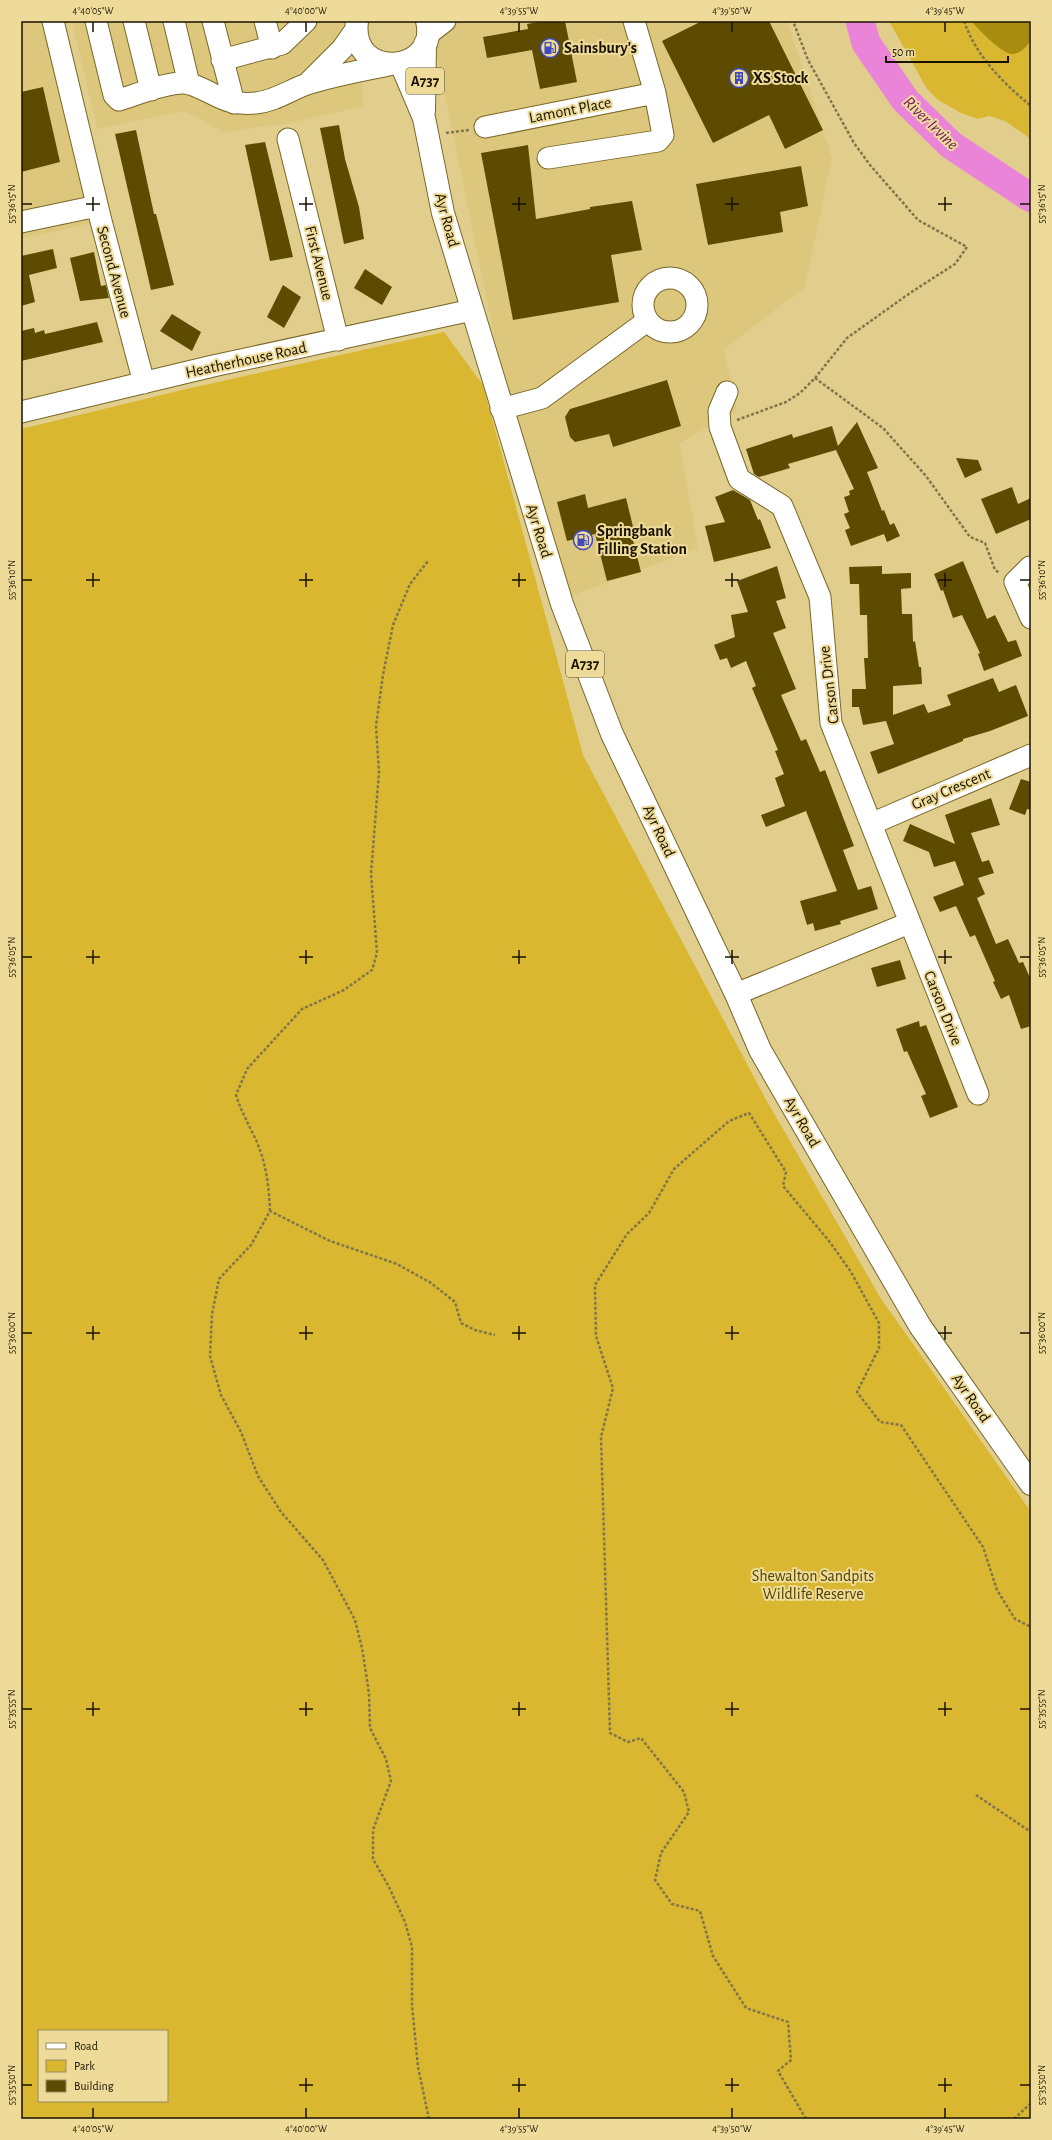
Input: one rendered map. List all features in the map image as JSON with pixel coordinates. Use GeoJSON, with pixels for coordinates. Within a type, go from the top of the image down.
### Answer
{"type":"FeatureCollection","features":[{"type":"Feature","properties":{"kind":"main road","name":"A737"},"geometry":{"type":"LineString","coordinates":[[356,25],[362,48],[369,57],[395,64],[411,60],[419,53],[431,30]]}},
{"type":"Feature","properties":{"kind":"main road","name":"Ayr Road"},"geometry":{"type":"LineString","coordinates":[[431,30],[426,127],[443,213],[501,409],[562,604],[612,734],[736,994],[760,1050],[920,1326],[1031,1484]]}},
{"type":"Feature","properties":{"kind":"main road","name":"Ayr Road"},"geometry":{"type":"LineString","coordinates":[[395,64],[426,127]]}},
{"type":"Feature","properties":{"kind":"street","name":"Second Avenue"},"geometry":{"type":"LineString","coordinates":[[53,21],[97,206],[144,383]]}},
{"type":"Feature","properties":{"kind":"street"},"geometry":{"type":"LineString","coordinates":[[96,21],[114,95],[119,100],[176,84],[189,84],[218,98],[234,103],[257,103],[279,97],[308,83],[359,70],[395,64]]}},
{"type":"Feature","properties":{"kind":"street"},"geometry":{"type":"LineString","coordinates":[[134,21],[151,90]]}},
{"type":"Feature","properties":{"kind":"street"},"geometry":{"type":"LineString","coordinates":[[174,21],[189,84]]}},
{"type":"Feature","properties":{"kind":"street"},"geometry":{"type":"LineString","coordinates":[[213,21],[234,103]]}},
{"type":"Feature","properties":{"kind":"street"},"geometry":{"type":"LineString","coordinates":[[265,21],[272,48]]}},
{"type":"Feature","properties":{"kind":"street"},"geometry":{"type":"LineString","coordinates":[[222,60],[272,48],[282,44],[305,22]]}},
{"type":"Feature","properties":{"kind":"street"},"geometry":{"type":"LineString","coordinates":[[548,158],[658,141],[663,135],[637,22]]}},
{"type":"Feature","properties":{"kind":"street"},"geometry":{"type":"LineString","coordinates":[[308,83],[342,49],[356,25]]}},
{"type":"Feature","properties":{"kind":"street","name":"Lamont Place"},"geometry":{"type":"LineString","coordinates":[[485,127],[654,93]]}},
{"type":"Feature","properties":{"kind":"street","name":"First Avenue"},"geometry":{"type":"LineString","coordinates":[[288,139],[338,340]]}},
{"type":"Feature","properties":{"kind":"street"},"geometry":{"type":"LineString","coordinates":[[21,222],[97,206]]}},
{"type":"Feature","properties":{"kind":"street","name":"Heatherhouse Road"},"geometry":{"type":"LineString","coordinates":[[21,412],[472,310]]}},
{"type":"Feature","properties":{"kind":"street"},"geometry":{"type":"LineString","coordinates":[[501,409],[542,398],[647,321]]}},
{"type":"Feature","properties":{"kind":"street"},"geometry":{"type":"LineString","coordinates":[[720,427],[719,411],[727,392]]}},
{"type":"Feature","properties":{"kind":"street","name":"Carson Drive"},"geometry":{"type":"LineString","coordinates":[[720,427],[739,479],[782,506],[820,597],[831,723],[908,923],[978,1094]]}},
{"type":"Feature","properties":{"kind":"street"},"geometry":{"type":"LineString","coordinates":[[1030,567],[1015,582],[1031,618]]}},
{"type":"Feature","properties":{"kind":"street","name":"Gray Crescent"},"geometry":{"type":"LineString","coordinates":[[871,824],[1031,755]]}},
{"type":"Feature","properties":{"kind":"street"},"geometry":{"type":"LineString","coordinates":[[736,994],[908,923]]}},
{"type":"Feature","properties":{"kind":"path"},"geometry":{"type":"LineString","coordinates":[[720,427],[786,402],[800,392],[815,378],[847,338],[910,293],[955,264],[967,247],[918,220],[870,165],[854,143],[808,60],[793,21]]}},
{"type":"Feature","properties":{"kind":"path"},"geometry":{"type":"LineString","coordinates":[[964,21],[969,36],[993,70],[1011,90],[1031,106]]}},
{"type":"Feature","properties":{"kind":"path"},"geometry":{"type":"LineString","coordinates":[[426,127],[485,127]]}},
{"type":"Feature","properties":{"kind":"path"},"geometry":{"type":"LineString","coordinates":[[815,378],[883,428],[926,476],[970,537],[985,543],[995,570],[1015,582]]}},
{"type":"Feature","properties":{"kind":"path"},"geometry":{"type":"LineString","coordinates":[[428,561],[410,584],[393,625],[383,675],[376,726],[379,772],[371,874],[377,953],[372,970],[344,990],[302,1009],[247,1069],[236,1095],[242,1114],[256,1139],[269,1182],[270,1211],[251,1244],[219,1280],[212,1314],[210,1356],[221,1395],[241,1432],[258,1476],[281,1512],[323,1560],[355,1620],[362,1648],[369,1693],[370,1728],[386,1759],[391,1781],[373,1830],[373,1859],[405,1922],[412,1947],[412,2005],[418,2067],[429,2119]]}},
{"type":"Feature","properties":{"kind":"path"},"geometry":{"type":"LineString","coordinates":[[806,2119],[778,2071],[792,2060],[788,2022],[746,2008],[713,1956],[700,1911],[672,1904],[655,1880],[661,1853],[689,1812],[684,1792],[641,1738],[628,1742],[610,1734],[601,1437],[612,1388],[596,1336],[595,1285],[627,1234],[649,1213],[674,1170],[729,1121],[749,1113],[786,1172],[783,1186],[829,1241],[851,1272],[879,1323],[879,1348],[857,1392],[880,1422],[900,1425],[983,1547],[997,1590],[1014,1619],[1031,1626]]}},
{"type":"Feature","properties":{"kind":"path"},"geometry":{"type":"LineString","coordinates":[[270,1211],[330,1241],[398,1264],[431,1283],[455,1302],[461,1323],[475,1330],[495,1335]]}},
{"type":"Feature","properties":{"kind":"path"},"geometry":{"type":"LineString","coordinates":[[976,1795],[1031,1832]]}},
{"type":"Feature","properties":{"kind":"path"},"geometry":{"type":"LineString","coordinates":[[1014,2119],[1031,2103]]}},
{"type":"Feature","properties":{"kind":"shaded area"},"geometry":{"type":"Polygon","coordinates":[[[21,21],[49,21],[101,221],[21,239],[21,21]]]}},
{"type":"Feature","properties":{"kind":"shaded area"},"geometry":{"type":"Polygon","coordinates":[[[72,21],[359,21],[363,106],[285,124],[223,132],[184,111],[97,129],[72,21]]]}},
{"type":"Feature","properties":{"kind":"shaded area"},"geometry":{"type":"Polygon","coordinates":[[[430,21],[787,21],[832,158],[805,287],[724,349],[737,411],[680,443],[698,548],[572,596],[499,360],[430,21]]]}},
{"type":"Feature","properties":{"kind":"shaded area"},"geometry":{"type":"Polygon","coordinates":[[[972,21],[1031,21],[1031,40],[1020,52],[1014,54],[1007,53],[984,35],[972,21]]]}},
{"type":"Feature","properties":{"kind":"green space"},"geometry":{"type":"Polygon","coordinates":[[[889,21],[1031,21],[1031,139],[1005,121],[989,116],[978,119],[961,113],[938,100],[927,89],[889,21]]]}},
{"type":"Feature","properties":{"kind":"green space","name":"Shewalton Sandpits Wildlife Reserve"},"geometry":{"type":"Polygon","coordinates":[[[444,332],[483,385],[583,755],[764,1096],[880,1297],[1031,1512],[1031,2116],[1028,2119],[21,2119],[21,429],[182,390],[444,332]]]}},
{"type":"Feature","properties":{"kind":"building"},"geometry":{"type":"Polygon","coordinates":[[[545,21],[565,21],[577,82],[540,89],[532,50],[487,58],[483,37],[528,29],[527,24],[545,21]]]}},
{"type":"Feature","properties":{"kind":"building","name":"XS Stock"},"geometry":{"type":"Polygon","coordinates":[[[702,21],[769,21],[823,130],[785,149],[769,115],[713,143],[662,41],[702,21]]]}},
{"type":"Feature","properties":{"kind":"building"},"geometry":{"type":"Polygon","coordinates":[[[43,87],[60,162],[21,172],[21,92],[43,87]]]}},
{"type":"Feature","properties":{"kind":"building"},"geometry":{"type":"Polygon","coordinates":[[[339,125],[345,159],[359,207],[364,239],[344,244],[320,128],[339,125]]]}},
{"type":"Feature","properties":{"kind":"building"},"geometry":{"type":"Polygon","coordinates":[[[136,130],[154,214],[156,214],[174,285],[151,290],[115,134],[136,130]]]}},
{"type":"Feature","properties":{"kind":"building"},"geometry":{"type":"Polygon","coordinates":[[[265,142],[293,257],[270,261],[245,145],[265,142]]]}},
{"type":"Feature","properties":{"kind":"building"},"geometry":{"type":"Polygon","coordinates":[[[528,145],[536,219],[590,209],[590,207],[632,201],[642,250],[611,255],[619,302],[513,320],[481,153],[528,145]]]}},
{"type":"Feature","properties":{"kind":"building"},"geometry":{"type":"Polygon","coordinates":[[[801,166],[808,206],[780,212],[783,232],[708,245],[696,184],[801,166]]]}},
{"type":"Feature","properties":{"kind":"building"},"geometry":{"type":"Polygon","coordinates":[[[53,249],[57,268],[29,275],[35,302],[21,306],[21,256],[53,249]]]}},
{"type":"Feature","properties":{"kind":"building"},"geometry":{"type":"Polygon","coordinates":[[[94,252],[101,286],[106,285],[109,298],[80,301],[70,258],[94,252]]]}},
{"type":"Feature","properties":{"kind":"building"},"geometry":{"type":"Polygon","coordinates":[[[365,269],[392,287],[382,305],[354,288],[365,269]]]}},
{"type":"Feature","properties":{"kind":"building"},"geometry":{"type":"Polygon","coordinates":[[[283,285],[301,297],[284,328],[267,317],[283,285]]]}},
{"type":"Feature","properties":{"kind":"building"},"geometry":{"type":"Polygon","coordinates":[[[172,314],[201,332],[192,351],[160,331],[172,314]]]}},
{"type":"Feature","properties":{"kind":"building"},"geometry":{"type":"Polygon","coordinates":[[[97,322],[103,342],[21,361],[21,331],[34,328],[35,333],[44,330],[45,334],[97,322]]]}},
{"type":"Feature","properties":{"kind":"building"},"geometry":{"type":"Polygon","coordinates":[[[667,380],[681,426],[613,447],[609,434],[575,442],[570,437],[565,417],[570,409],[667,380]]]}},
{"type":"Feature","properties":{"kind":"building"},"geometry":{"type":"Polygon","coordinates":[[[857,422],[878,468],[867,472],[882,511],[884,510],[890,525],[894,523],[900,536],[887,542],[884,534],[851,546],[845,530],[850,528],[844,514],[849,512],[844,497],[850,495],[849,491],[854,489],[836,450],[788,464],[790,468],[759,477],[754,474],[746,449],[792,434],[793,438],[832,426],[838,446],[857,422]]]}},
{"type":"Feature","properties":{"kind":"building"},"geometry":{"type":"Polygon","coordinates":[[[956,458],[978,460],[982,470],[965,478],[956,458]]]}},
{"type":"Feature","properties":{"kind":"building"},"geometry":{"type":"Polygon","coordinates":[[[1012,487],[1018,504],[1031,498],[1031,519],[996,534],[981,499],[1012,487]]]}},
{"type":"Feature","properties":{"kind":"building"},"geometry":{"type":"Polygon","coordinates":[[[733,490],[750,500],[758,520],[760,519],[771,548],[714,562],[705,526],[725,522],[715,497],[733,490]]]}},
{"type":"Feature","properties":{"kind":"building"},"geometry":{"type":"Polygon","coordinates":[[[585,494],[588,508],[626,498],[636,539],[633,540],[641,572],[607,581],[595,534],[567,541],[557,502],[585,494]]]}},
{"type":"Feature","properties":{"kind":"building"},"geometry":{"type":"Polygon","coordinates":[[[963,561],[987,619],[995,615],[1008,642],[1016,640],[1022,656],[984,671],[978,654],[980,653],[962,615],[953,618],[943,590],[941,591],[934,574],[963,561]]]}},
{"type":"Feature","properties":{"kind":"building"},"geometry":{"type":"Polygon","coordinates":[[[777,566],[786,598],[776,601],[786,628],[773,633],[796,689],[781,695],[801,741],[806,739],[820,772],[825,770],[854,846],[843,850],[858,890],[871,886],[878,909],[840,921],[841,924],[815,931],[813,923],[807,925],[800,901],[837,891],[806,811],[766,827],[761,815],[785,806],[775,778],[784,774],[775,751],[778,750],[752,688],[756,686],[746,661],[731,668],[727,658],[720,660],[714,645],[735,637],[731,615],[748,612],[737,581],[777,566]]]}},
{"type":"Feature","properties":{"kind":"building"},"geometry":{"type":"Polygon","coordinates":[[[882,566],[882,574],[911,573],[911,588],[901,589],[902,614],[912,614],[913,642],[915,641],[919,667],[921,667],[922,684],[893,686],[893,715],[924,704],[928,713],[951,705],[947,695],[993,678],[999,692],[1016,685],[1028,716],[990,731],[963,739],[963,741],[878,774],[870,752],[894,744],[886,721],[863,725],[859,707],[852,707],[852,689],[866,689],[864,658],[868,658],[867,615],[860,615],[859,584],[850,584],[849,567],[882,566]]]}},
{"type":"Feature","properties":{"kind":"building"},"geometry":{"type":"Polygon","coordinates":[[[1021,779],[1031,782],[1031,810],[1027,809],[1025,815],[1009,809],[1021,779]]]}},
{"type":"Feature","properties":{"kind":"building"},"geometry":{"type":"Polygon","coordinates":[[[991,798],[1000,825],[971,833],[982,862],[989,860],[994,873],[978,878],[985,894],[977,898],[996,944],[1008,939],[1019,963],[1023,962],[1031,980],[1031,1026],[1021,1029],[1009,995],[1001,999],[993,982],[995,981],[975,935],[970,937],[956,906],[940,912],[933,897],[964,885],[955,861],[934,867],[929,852],[903,841],[910,824],[955,844],[945,815],[991,798]]]}},
{"type":"Feature","properties":{"kind":"building"},"geometry":{"type":"Polygon","coordinates":[[[900,960],[906,979],[877,987],[871,968],[900,960]]]}},
{"type":"Feature","properties":{"kind":"building"},"geometry":{"type":"Polygon","coordinates":[[[919,1021],[920,1027],[926,1025],[958,1107],[930,1118],[921,1096],[926,1094],[907,1051],[904,1052],[896,1029],[919,1021]]]}},
{"type":"Feature","properties":{"kind":"waterway","name":"River Irvine"},"geometry":{"type":"LineString","coordinates":[[860,21],[866,43],[905,100],[951,145],[1031,198]]}},
{"type":"Feature","properties":{"kind":"place","name":"Sainsbury's"},"geometry":{"type":"Point","coordinates":[550,48]}},
{"type":"Feature","properties":{"kind":"place","name":"XS Stock"},"geometry":{"type":"Point","coordinates":[739,78]}},
{"type":"Feature","properties":{"kind":"place","name":"Springbank Filling Station"},"geometry":{"type":"Point","coordinates":[583,540]}}]}
